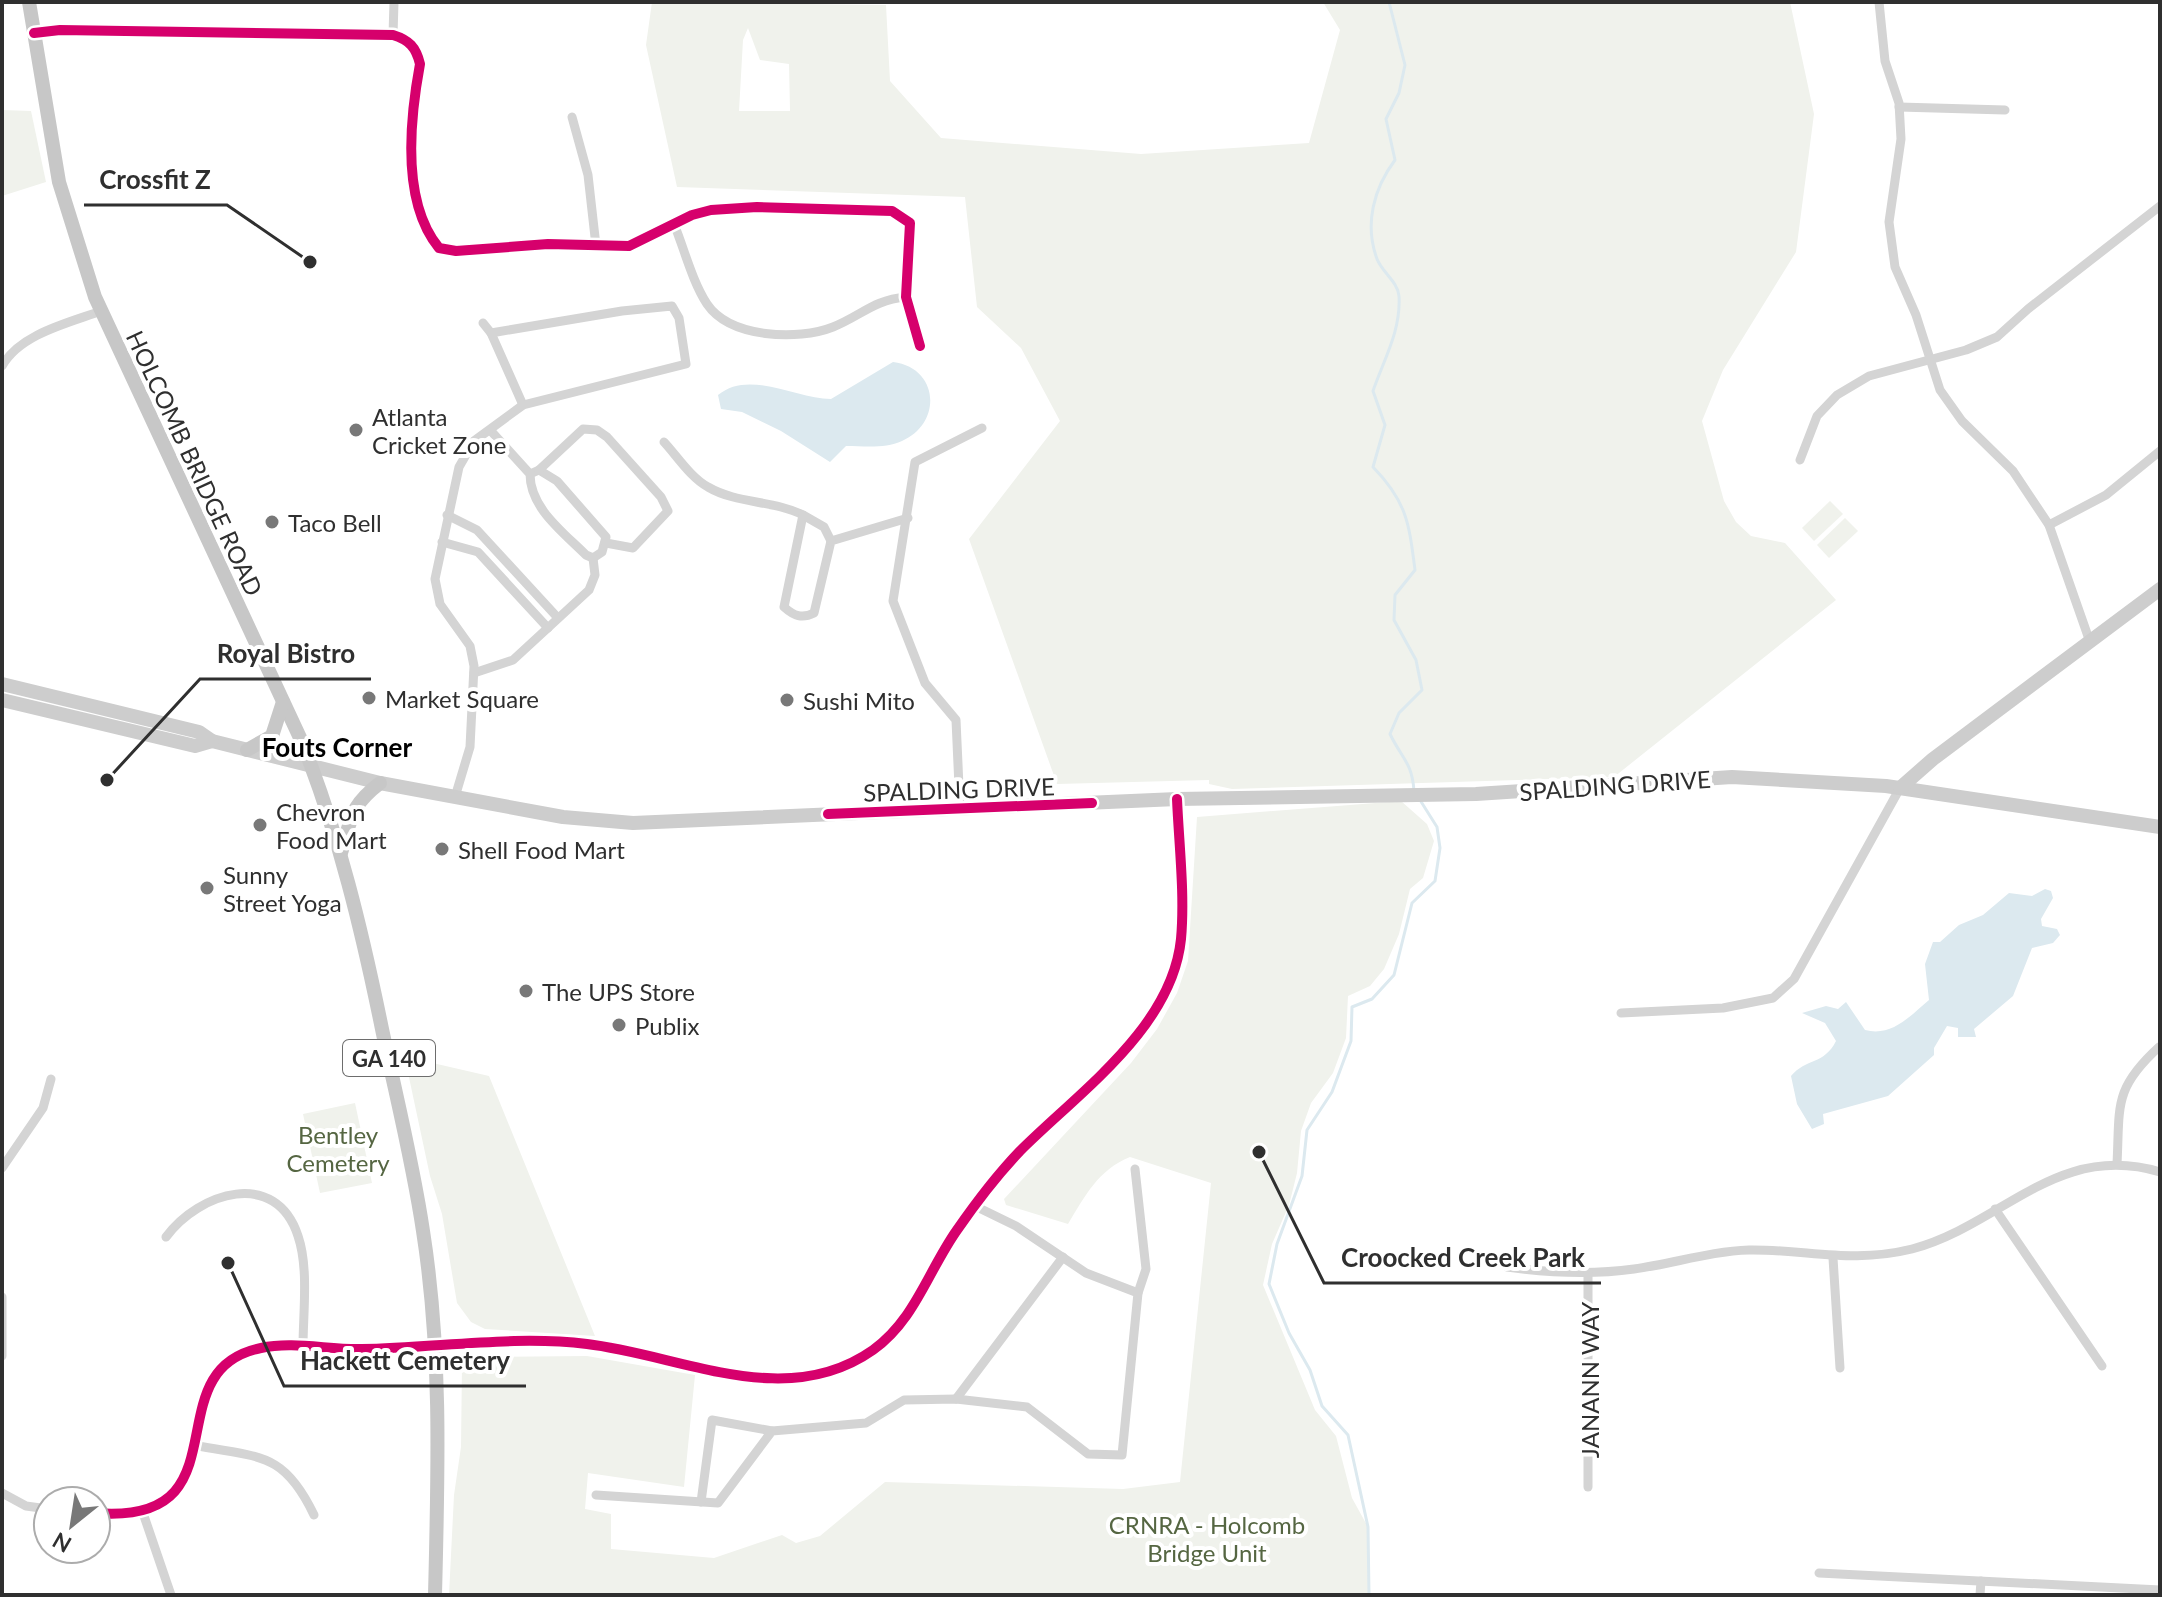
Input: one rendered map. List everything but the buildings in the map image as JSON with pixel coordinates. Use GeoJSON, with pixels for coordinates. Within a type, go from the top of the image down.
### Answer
{"type":"FeatureCollection","features":[{"type":"Feature","properties":{"kind":"main road","name":"HOLCOMB BRIDGE ROAD"},"geometry":{"type":"LineString","coordinates":[[29,2],[59,182],[75,241],[101,311],[312,768],[341,854],[415,1181],[435,1346],[439,1441],[435,1595]]}},
{"type":"Feature","properties":{"kind":"main road"},"geometry":{"type":"LineString","coordinates":[[1900,788],[1933,759],[2160,589]]}},
{"type":"Feature","properties":{"kind":"main road","name":"SPALDING DRIVE"},"geometry":{"type":"LineString","coordinates":[[2,684],[199,732],[212,741],[380,783],[563,817],[633,823],[1177,799],[1476,794],[1732,777],[1846,781],[2160,827]]}},
{"type":"Feature","properties":{"kind":"main road","name":"SPALDING DRIVE"},"geometry":{"type":"LineString","coordinates":[[2,700],[195,746],[212,741]]}},
{"type":"Feature","properties":{"kind":"main road"},"geometry":{"type":"LineString","coordinates":[[247,750],[272,736],[283,702]]}},
{"type":"Feature","properties":{"kind":"main road"},"geometry":{"type":"LineString","coordinates":[[341,854],[350,813],[359,799],[380,783]]}},
{"type":"Feature","properties":{"kind":"street"},"geometry":{"type":"LineString","coordinates":[[393,35],[394,2]]}},
{"type":"Feature","properties":{"kind":"street"},"geometry":{"type":"LineString","coordinates":[[1879,2],[1885,61],[1899,107],[1899,164],[1889,222],[1889,243],[1929,361],[1947,401],[1962,421],[2013,471],[2049,525],[2090,642]]}},
{"type":"Feature","properties":{"kind":"street"},"geometry":{"type":"LineString","coordinates":[[34,33],[60,30],[393,35],[412,44],[420,64],[410,140],[416,183],[423,220],[433,241],[443,250],[548,244],[629,246],[711,210],[892,211],[910,223],[906,297],[920,346]]}},
{"type":"Feature","properties":{"kind":"street"},"geometry":{"type":"LineString","coordinates":[[1899,107],[2005,110]]}},
{"type":"Feature","properties":{"kind":"street"},"geometry":{"type":"LineString","coordinates":[[572,117],[588,175],[596,246]]}},
{"type":"Feature","properties":{"kind":"street"},"geometry":{"type":"LineString","coordinates":[[1800,460],[1817,416],[1837,395],[1869,376],[1929,361],[1997,337],[2028,309],[2160,206]]}},
{"type":"Feature","properties":{"kind":"street"},"geometry":{"type":"LineString","coordinates":[[674,224],[707,303],[720,317],[743,327],[767,333],[813,335],[838,325],[864,308],[889,298],[906,297]]}},
{"type":"Feature","properties":{"kind":"street"},"geometry":{"type":"LineString","coordinates":[[455,797],[470,747],[474,673],[470,646],[440,604],[435,579],[459,467],[474,441],[523,405],[686,364],[679,318],[672,306],[622,311],[491,333]]}},
{"type":"Feature","properties":{"kind":"street"},"geometry":{"type":"LineString","coordinates":[[2,366],[9,353],[34,338],[101,311]]}},
{"type":"Feature","properties":{"kind":"street"},"geometry":{"type":"LineString","coordinates":[[483,323],[491,333],[523,405]]}},
{"type":"Feature","properties":{"kind":"street"},"geometry":{"type":"LineString","coordinates":[[960,809],[956,720],[925,683],[893,601],[915,462],[982,428]]}},
{"type":"Feature","properties":{"kind":"street"},"geometry":{"type":"LineString","coordinates":[[474,673],[513,660],[593,582],[593,558],[541,508],[530,490],[534,472],[583,429],[597,430],[607,437],[661,497],[668,511],[633,548],[606,543]]}},
{"type":"Feature","properties":{"kind":"street"},"geometry":{"type":"LineString","coordinates":[[491,431],[534,472],[557,481],[606,537],[602,552],[593,558]]}},
{"type":"Feature","properties":{"kind":"street"},"geometry":{"type":"LineString","coordinates":[[664,442],[704,486],[723,495],[784,506],[803,515],[824,527],[831,541],[814,613],[804,617],[792,614],[784,607],[803,515]]}},
{"type":"Feature","properties":{"kind":"street"},"geometry":{"type":"LineString","coordinates":[[2049,525],[2106,495],[2160,451]]}},
{"type":"Feature","properties":{"kind":"street"},"geometry":{"type":"LineString","coordinates":[[447,515],[477,530],[558,618]]}},
{"type":"Feature","properties":{"kind":"street"},"geometry":{"type":"LineString","coordinates":[[831,541],[908,518]]}},
{"type":"Feature","properties":{"kind":"street"},"geometry":{"type":"LineString","coordinates":[[442,542],[478,552],[548,628]]}},
{"type":"Feature","properties":{"kind":"street"},"geometry":{"type":"LineString","coordinates":[[1621,1013],[1723,1008],[1773,998],[1794,979],[1900,788]]}},
{"type":"Feature","properties":{"kind":"street"},"geometry":{"type":"LineString","coordinates":[[112,1513],[143,1513],[170,1497],[189,1466],[204,1399],[217,1373],[228,1363],[258,1348],[358,1349],[536,1341],[586,1344],[777,1380],[826,1373],[861,1357],[892,1334],[910,1312],[956,1231],[1016,1156],[1138,1035],[1165,995],[1175,971],[1181,938],[1177,799]]}},
{"type":"Feature","properties":{"kind":"street"},"geometry":{"type":"LineString","coordinates":[[2117,1164],[2123,1088],[2134,1071],[2159,1047]]}},
{"type":"Feature","properties":{"kind":"street"},"geometry":{"type":"LineString","coordinates":[[4,1161],[38,1117],[51,1079]]}},
{"type":"Feature","properties":{"kind":"street"},"geometry":{"type":"LineString","coordinates":[[1507,1267],[1588,1273],[1745,1250],[1833,1258],[1873,1256],[1914,1248],[1949,1235],[2064,1173],[2117,1164],[2160,1172]]}},
{"type":"Feature","properties":{"kind":"street"},"geometry":{"type":"LineString","coordinates":[[701,1502],[712,1420],[772,1431],[866,1423],[904,1400],[956,1399],[1027,1407],[1088,1454],[1122,1455],[1138,1293],[1146,1269],[1135,1169]]}},
{"type":"Feature","properties":{"kind":"street"},"geometry":{"type":"LineString","coordinates":[[166,1237],[177,1222],[197,1206],[226,1195],[253,1195],[278,1206],[296,1229],[301,1247],[303,1347]]}},
{"type":"Feature","properties":{"kind":"street"},"geometry":{"type":"LineString","coordinates":[[977,1207],[1016,1226],[1086,1273],[1138,1293]]}},
{"type":"Feature","properties":{"kind":"street"},"geometry":{"type":"LineString","coordinates":[[1995,1209],[2102,1366]]}},
{"type":"Feature","properties":{"kind":"street"},"geometry":{"type":"LineString","coordinates":[[956,1399],[1063,1257]]}},
{"type":"Feature","properties":{"kind":"street"},"geometry":{"type":"LineString","coordinates":[[1833,1258],[1840,1368]]}},
{"type":"Feature","properties":{"kind":"street","name":"JANANN WAY"},"geometry":{"type":"LineString","coordinates":[[1588,1273],[1588,1487]]}},
{"type":"Feature","properties":{"kind":"street"},"geometry":{"type":"LineString","coordinates":[[2,1297],[2,1356]]}},
{"type":"Feature","properties":{"kind":"street"},"geometry":{"type":"LineString","coordinates":[[596,1495],[718,1503],[772,1431]]}},
{"type":"Feature","properties":{"kind":"street"},"geometry":{"type":"LineString","coordinates":[[194,1445],[268,1460],[282,1467],[300,1487],[314,1515]]}},
{"type":"Feature","properties":{"kind":"street"},"geometry":{"type":"LineString","coordinates":[[2,1493],[32,1507]]}},
{"type":"Feature","properties":{"kind":"street"},"geometry":{"type":"LineString","coordinates":[[143,1513],[171,1595]]}},
{"type":"Feature","properties":{"kind":"street"},"geometry":{"type":"LineString","coordinates":[[1819,1573],[2160,1590]]}},
{"type":"Feature","properties":{"kind":"street"},"geometry":{"type":"LineString","coordinates":[[1980,1595],[1981,1581]]}},
{"type":"Feature","properties":{"kind":"green space"},"geometry":{"type":"Polygon","coordinates":[[[652,2],[886,5],[890,81],[941,138],[1141,154],[1309,143],[1340,30],[1323,2],[1790,2],[1814,114],[1796,252],[1723,370],[1702,421],[1724,501],[1736,522],[1751,536],[1785,543],[1836,600],[1614,777],[1232,789],[1209,784],[1209,780],[1057,784],[969,539],[1060,421],[1021,348],[977,307],[965,197],[677,187],[646,45],[652,2]],[[748,28],[743,40],[739,111],[790,111],[789,64],[760,60],[748,28]]]}},
{"type":"Feature","properties":{"kind":"green space"},"geometry":{"type":"Polygon","coordinates":[[[2,110],[31,111],[46,182],[2,196],[2,110]]]}},
{"type":"Feature","properties":{"kind":"green space"},"geometry":{"type":"Polygon","coordinates":[[[1830,501],[1843,514],[1814,541],[1802,528],[1830,501]]]}},
{"type":"Feature","properties":{"kind":"green space"},"geometry":{"type":"Polygon","coordinates":[[[1845,518],[1858,531],[1829,558],[1817,545],[1845,518]]]}},
{"type":"Feature","properties":{"kind":"green space","name":"CRNRA - Holcomb Bridge Unit"},"geometry":{"type":"Polygon","coordinates":[[[1401,801],[1427,824],[1434,841],[1423,878],[1410,889],[1399,934],[1384,969],[1370,986],[1348,996],[1346,1038],[1333,1073],[1311,1103],[1301,1131],[1297,1173],[1289,1205],[1272,1244],[1263,1285],[1315,1410],[1336,1436],[1352,1498],[1368,1527],[1369,1595],[449,1595],[454,1495],[461,1447],[462,1364],[474,1357],[587,1356],[695,1375],[684,1487],[588,1473],[585,1509],[611,1514],[611,1549],[714,1558],[782,1535],[796,1543],[820,1536],[885,1482],[1123,1489],[1180,1482],[1211,1183],[1130,1157],[1101,1177],[1068,1224],[1006,1205],[1004,1199],[1131,1063],[1157,1029],[1177,993],[1188,961],[1197,817],[1401,801]]]}},
{"type":"Feature","properties":{"kind":"green space"},"geometry":{"type":"Polygon","coordinates":[[[424,1061],[489,1076],[595,1336],[485,1329],[471,1322],[457,1303],[442,1214],[430,1176],[407,1068],[409,1063],[424,1061]]]}},
{"type":"Feature","properties":{"kind":"green space","name":"Bentley Cemetery"},"geometry":{"type":"Polygon","coordinates":[[[355,1103],[372,1183],[320,1193],[303,1114],[355,1103]]]}},
{"type":"Feature","properties":{"kind":"shaded area"},"geometry":{"type":"Polygon","coordinates":[[[893,362],[909,366],[920,374],[927,385],[929,410],[924,422],[915,433],[895,444],[846,446],[830,462],[781,431],[742,412],[721,409],[718,395],[744,385],[773,387],[831,399],[893,362]]]}},
{"type":"Feature","properties":{"kind":"shaded area"},"geometry":{"type":"Polygon","coordinates":[[[2045,889],[2051,891],[2053,898],[2041,919],[2042,926],[2057,929],[2060,935],[2053,943],[2032,948],[2013,996],[1974,1029],[1976,1037],[1958,1037],[1958,1028],[1947,1026],[1934,1048],[1934,1055],[1888,1096],[1823,1114],[1824,1124],[1812,1129],[1797,1104],[1791,1076],[1826,1054],[1836,1041],[1825,1023],[1802,1013],[1826,1006],[1838,1009],[1846,1002],[1865,1030],[1884,1031],[1892,1028],[1929,1000],[1925,964],[1933,942],[1940,942],[1959,925],[1983,915],[2009,893],[2032,896],[2045,889]]]}},
{"type":"Feature","properties":{"kind":"waterway"},"geometry":{"type":"LineString","coordinates":[[1389,2],[1405,65],[1399,93],[1386,119],[1395,160],[1377,194],[1371,233],[1377,259],[1398,291],[1399,309],[1395,333],[1373,391],[1385,425],[1373,467],[1400,503],[1411,539],[1415,570],[1395,595],[1394,620],[1416,660],[1422,690],[1399,713],[1390,734],[1409,767],[1414,791]]}},
{"type":"Feature","properties":{"kind":"waterway"},"geometry":{"type":"LineString","coordinates":[[1369,1595],[1368,1527],[1348,1435],[1322,1406],[1310,1370],[1289,1333],[1269,1284],[1277,1244],[1302,1176],[1307,1130],[1332,1092],[1351,1041],[1352,1007],[1372,999],[1394,975],[1412,903],[1435,881],[1440,848],[1437,827],[1420,800]]}},
{"type":"Feature","properties":{"kind":"cycle path"},"geometry":{"type":"LineString","coordinates":[[34,33],[60,30],[393,35],[403,39],[414,49],[420,64],[413,109],[414,184],[427,229],[439,248],[456,251],[548,244],[629,246],[692,215],[711,210],[757,207],[892,211],[910,223],[906,297],[920,346]]}},
{"type":"Feature","properties":{"kind":"cycle path"},"geometry":{"type":"LineString","coordinates":[[112,1512],[143,1510],[171,1495],[186,1472],[210,1385],[229,1362],[261,1348],[286,1345],[362,1349],[503,1341],[559,1342],[623,1350],[732,1374],[769,1378],[804,1377],[839,1368],[873,1350],[910,1310],[947,1246],[995,1179],[1119,1056],[1142,1030],[1160,1001],[1174,971],[1181,939],[1182,887],[1177,799]]}},
{"type":"Feature","properties":{"kind":"cycle path"},"geometry":{"type":"LineString","coordinates":[[828,814],[1092,803]]}},
{"type":"Feature","properties":{"kind":"place","name":"Crossfit Z"},"geometry":{"type":"Point","coordinates":[310,262]}},
{"type":"Feature","properties":{"kind":"place","name":"Atlanta Cricket Zone"},"geometry":{"type":"Point","coordinates":[356,430]}},
{"type":"Feature","properties":{"kind":"place","name":"Taco Bell"},"geometry":{"type":"Point","coordinates":[272,522]}},
{"type":"Feature","properties":{"kind":"place","name":"Market Square"},"geometry":{"type":"Point","coordinates":[369,698]}},
{"type":"Feature","properties":{"kind":"place","name":"Sushi Mito"},"geometry":{"type":"Point","coordinates":[787,700]}},
{"type":"Feature","properties":{"kind":"place","name":"Royal Bistro"},"geometry":{"type":"Point","coordinates":[107,780]}},
{"type":"Feature","properties":{"kind":"place","name":"Chevron Food Mart"},"geometry":{"type":"Point","coordinates":[260,825]}},
{"type":"Feature","properties":{"kind":"place","name":"Shell Food Mart"},"geometry":{"type":"Point","coordinates":[442,849]}},
{"type":"Feature","properties":{"kind":"place","name":"Sunny Street Yoga"},"geometry":{"type":"Point","coordinates":[207,888]}},
{"type":"Feature","properties":{"kind":"place","name":"The UPS Store"},"geometry":{"type":"Point","coordinates":[526,991]}},
{"type":"Feature","properties":{"kind":"place","name":"Publix"},"geometry":{"type":"Point","coordinates":[619,1025]}},
{"type":"Feature","properties":{"kind":"place","name":"Croocked Creek Park"},"geometry":{"type":"Point","coordinates":[1259,1152]}},
{"type":"Feature","properties":{"kind":"place","name":"Hackett Cemetery"},"geometry":{"type":"Point","coordinates":[228,1263]}},
{"type":"Feature","properties":{"kind":"district","name":"Fouts Corner"},"geometry":{"type":"Point","coordinates":[337,747]}}]}
